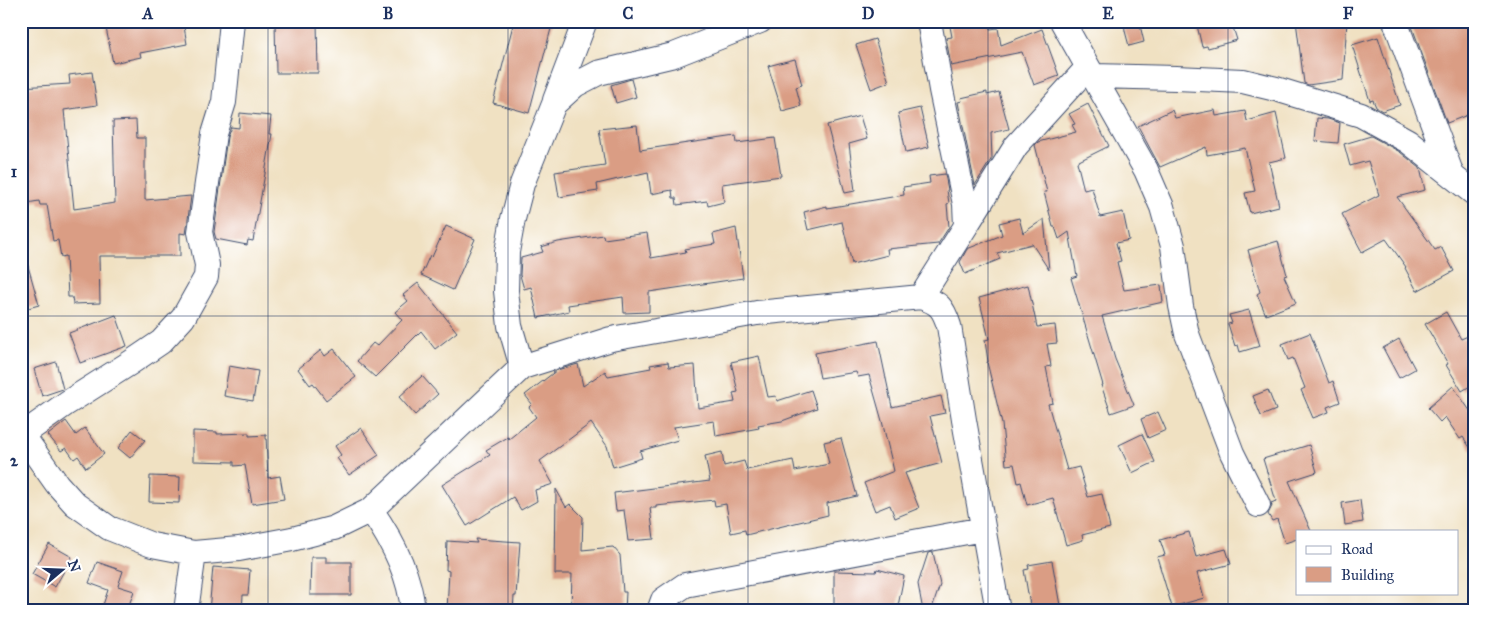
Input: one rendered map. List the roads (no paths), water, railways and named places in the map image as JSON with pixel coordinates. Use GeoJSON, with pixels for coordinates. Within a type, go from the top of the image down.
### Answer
{"type":"FeatureCollection","features":[{"type":"Feature","properties":{"kind":"street"},"geometry":{"type":"LineString","coordinates":[[232,21],[224,102],[214,134],[200,232],[208,265],[206,278],[183,318],[161,342],[22,434],[57,484],[76,504],[109,528],[152,545],[194,553],[240,549],[292,539],[334,528],[371,510],[522,367],[611,339],[757,313],[920,297],[936,302],[945,312],[949,326],[998,611]]}},
{"type":"Feature","properties":{"kind":"street"},"geometry":{"type":"LineString","coordinates":[[522,367],[510,326],[506,290],[507,252],[513,219],[522,184],[585,21]]}},
{"type":"Feature","properties":{"kind":"street"},"geometry":{"type":"LineString","coordinates":[[554,104],[574,85],[598,73],[674,55],[760,21]]}},
{"type":"Feature","properties":{"kind":"street"},"geometry":{"type":"LineString","coordinates":[[930,21],[940,90],[965,204],[966,226]]}},
{"type":"Feature","properties":{"kind":"street"},"geometry":{"type":"LineString","coordinates":[[1062,21],[1146,170],[1162,207],[1173,246],[1181,306],[1188,334],[1232,453],[1258,505]]}},
{"type":"Feature","properties":{"kind":"street"},"geometry":{"type":"LineString","coordinates":[[1394,21],[1452,175]]}},
{"type":"Feature","properties":{"kind":"street"},"geometry":{"type":"LineString","coordinates":[[920,297],[1016,146],[1091,71],[1244,81],[1361,115],[1408,141],[1475,194]]}},
{"type":"Feature","properties":{"kind":"street"},"geometry":{"type":"LineString","coordinates":[[371,510],[391,541],[403,567],[412,597],[413,611]]}},
{"type":"Feature","properties":{"kind":"street"},"geometry":{"type":"LineString","coordinates":[[667,607],[685,585],[983,529]]}},
{"type":"Feature","properties":{"kind":"street"},"geometry":{"type":"LineString","coordinates":[[186,611],[194,553]]}}]}
